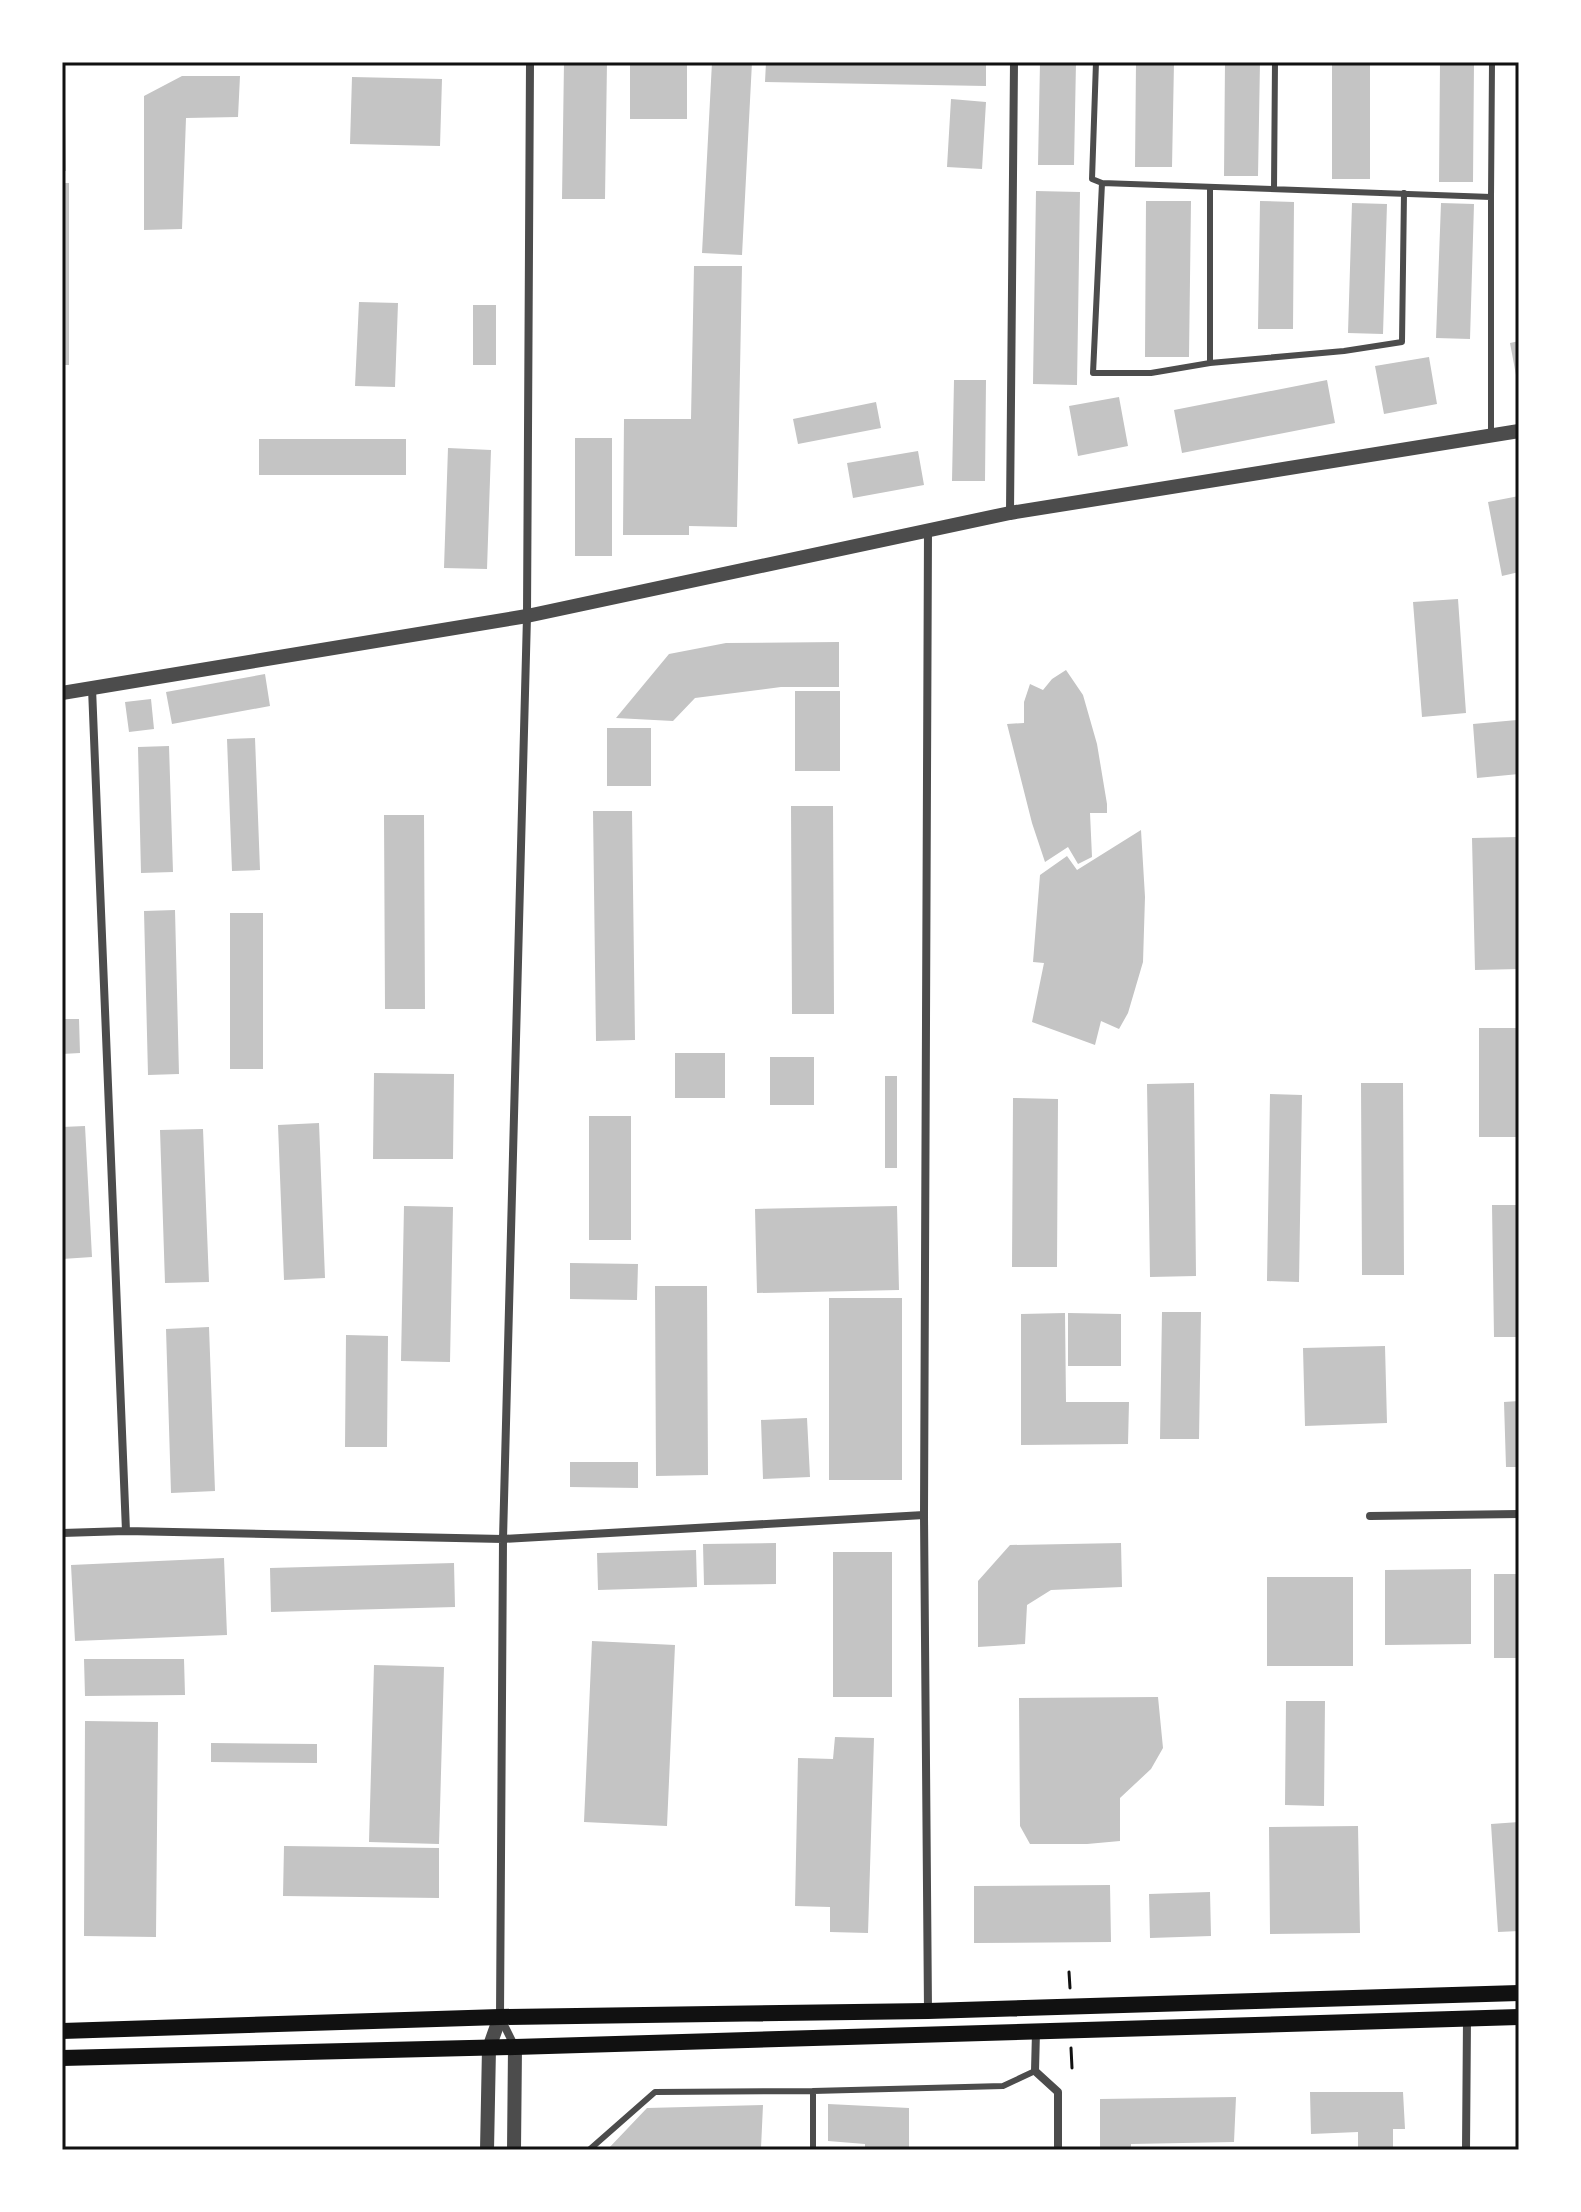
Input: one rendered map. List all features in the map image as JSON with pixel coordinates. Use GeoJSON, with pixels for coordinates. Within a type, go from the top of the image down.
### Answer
{"type":"FeatureCollection","features":[{"type":"Feature","properties":{"kind":"main road"},"geometry":{"type":"LineString","coordinates":[[62,2031],[500,2017],[928,2011],[1519,1993]]}},
{"type":"Feature","properties":{"kind":"main road"},"geometry":{"type":"LineString","coordinates":[[62,2058],[1519,2017]]}},
{"type":"Feature","properties":{"kind":"street"},"geometry":{"type":"LineString","coordinates":[[487,2150],[489,2048],[500,2017],[503,1539],[527,616],[530,62]]}},
{"type":"Feature","properties":{"kind":"street"},"geometry":{"type":"LineString","coordinates":[[1010,513],[1014,62]]}},
{"type":"Feature","properties":{"kind":"street"},"geometry":{"type":"LineString","coordinates":[[62,693],[527,616],[1010,513],[1519,431]]}},
{"type":"Feature","properties":{"kind":"street"},"geometry":{"type":"LineString","coordinates":[[928,530],[924,1515],[928,2011]]}},
{"type":"Feature","properties":{"kind":"street"},"geometry":{"type":"LineString","coordinates":[[92,688],[126,1531]]}},
{"type":"Feature","properties":{"kind":"street"},"geometry":{"type":"LineString","coordinates":[[1370,1516],[1519,1514]]}},
{"type":"Feature","properties":{"kind":"street"},"geometry":{"type":"LineString","coordinates":[[62,1533],[126,1531],[503,1539],[924,1515]]}},
{"type":"Feature","properties":{"kind":"street"},"geometry":{"type":"LineString","coordinates":[[500,2017],[515,2047],[514,2150]]}},
{"type":"Feature","properties":{"kind":"street"},"geometry":{"type":"LineString","coordinates":[[1466,2150],[1467,2018]]}},
{"type":"Feature","properties":{"kind":"street"},"geometry":{"type":"LineString","coordinates":[[1036,2032],[1035,2071],[1058,2092],[1058,2150]]}},
{"type":"Feature","properties":{"kind":"lane"},"geometry":{"type":"LineString","coordinates":[[1096,62],[1092,179],[1102,183],[1491,197]]}},
{"type":"Feature","properties":{"kind":"lane"},"geometry":{"type":"LineString","coordinates":[[1274,189],[1275,62]]}},
{"type":"Feature","properties":{"kind":"lane"},"geometry":{"type":"LineString","coordinates":[[1491,436],[1492,62]]}},
{"type":"Feature","properties":{"kind":"lane"},"geometry":{"type":"LineString","coordinates":[[1102,183],[1093,373],[1151,373],[1210,363],[1344,351],[1402,342],[1404,193]]}},
{"type":"Feature","properties":{"kind":"lane"},"geometry":{"type":"LineString","coordinates":[[1210,187],[1210,363]]}},
{"type":"Feature","properties":{"kind":"lane"},"geometry":{"type":"LineString","coordinates":[[589,2150],[655,2092],[1003,2086],[1035,2071]]}},
{"type":"Feature","properties":{"kind":"lane"},"geometry":{"type":"LineString","coordinates":[[813,2091],[813,2150]]}},
{"type":"Feature","properties":{"kind":"building"},"geometry":{"type":"Polygon","coordinates":[[[564,62],[607,62],[605,199],[562,199],[564,62]]]}},
{"type":"Feature","properties":{"kind":"building"},"geometry":{"type":"Polygon","coordinates":[[[630,62],[687,62],[687,119],[630,119],[630,62]]]}},
{"type":"Feature","properties":{"kind":"building"},"geometry":{"type":"Polygon","coordinates":[[[712,62],[752,62],[742,255],[702,253],[712,62]]]}},
{"type":"Feature","properties":{"kind":"building"},"geometry":{"type":"Polygon","coordinates":[[[766,62],[986,62],[986,86],[765,82],[766,62]]]}},
{"type":"Feature","properties":{"kind":"building"},"geometry":{"type":"Polygon","coordinates":[[[1040,62],[1076,62],[1074,165],[1038,165],[1040,62]]]}},
{"type":"Feature","properties":{"kind":"building"},"geometry":{"type":"Polygon","coordinates":[[[1136,62],[1174,62],[1172,167],[1135,167],[1136,62]]]}},
{"type":"Feature","properties":{"kind":"building"},"geometry":{"type":"Polygon","coordinates":[[[1225,62],[1260,62],[1258,176],[1224,176],[1225,62]]]}},
{"type":"Feature","properties":{"kind":"building"},"geometry":{"type":"Polygon","coordinates":[[[1332,62],[1370,62],[1370,179],[1332,179],[1332,62]]]}},
{"type":"Feature","properties":{"kind":"building"},"geometry":{"type":"Polygon","coordinates":[[[1440,62],[1474,62],[1473,182],[1439,182],[1440,62]]]}},
{"type":"Feature","properties":{"kind":"building"},"geometry":{"type":"Polygon","coordinates":[[[182,76],[240,76],[238,117],[186,118],[182,229],[144,230],[144,96],[182,76]]]}},
{"type":"Feature","properties":{"kind":"building"},"geometry":{"type":"Polygon","coordinates":[[[352,77],[442,79],[440,146],[350,144],[352,77]]]}},
{"type":"Feature","properties":{"kind":"building"},"geometry":{"type":"Polygon","coordinates":[[[951,99],[986,102],[982,169],[947,167],[951,99]]]}},
{"type":"Feature","properties":{"kind":"building"},"geometry":{"type":"Polygon","coordinates":[[[62,111],[65,111],[66,171],[62,171],[62,111]]]}},
{"type":"Feature","properties":{"kind":"building"},"geometry":{"type":"Polygon","coordinates":[[[62,183],[69,183],[69,365],[62,365],[62,183]]]}},
{"type":"Feature","properties":{"kind":"building"},"geometry":{"type":"Polygon","coordinates":[[[1036,191],[1080,192],[1077,385],[1033,384],[1036,191]]]}},
{"type":"Feature","properties":{"kind":"building"},"geometry":{"type":"Polygon","coordinates":[[[1146,201],[1191,201],[1189,357],[1145,357],[1146,201]]]}},
{"type":"Feature","properties":{"kind":"building"},"geometry":{"type":"Polygon","coordinates":[[[1260,201],[1294,202],[1293,329],[1258,329],[1260,201]]]}},
{"type":"Feature","properties":{"kind":"building"},"geometry":{"type":"Polygon","coordinates":[[[1352,203],[1387,204],[1383,334],[1348,333],[1352,203]]]}},
{"type":"Feature","properties":{"kind":"building"},"geometry":{"type":"Polygon","coordinates":[[[1441,203],[1474,204],[1470,339],[1436,338],[1441,203]]]}},
{"type":"Feature","properties":{"kind":"building"},"geometry":{"type":"Polygon","coordinates":[[[694,266],[742,266],[737,527],[689,526],[689,535],[623,535],[624,419],[691,419],[694,266]]]}},
{"type":"Feature","properties":{"kind":"building"},"geometry":{"type":"Polygon","coordinates":[[[359,302],[398,303],[395,387],[355,386],[359,302]]]}},
{"type":"Feature","properties":{"kind":"building"},"geometry":{"type":"Polygon","coordinates":[[[473,305],[496,305],[496,365],[473,365],[473,305]]]}},
{"type":"Feature","properties":{"kind":"building"},"geometry":{"type":"Polygon","coordinates":[[[1519,341],[1519,374],[1516,375],[1510,343],[1519,341]]]}},
{"type":"Feature","properties":{"kind":"building"},"geometry":{"type":"Polygon","coordinates":[[[1429,357],[1437,404],[1384,414],[1375,366],[1429,357]]]}},
{"type":"Feature","properties":{"kind":"building"},"geometry":{"type":"Polygon","coordinates":[[[954,380],[986,380],[985,481],[952,481],[954,380]]]}},
{"type":"Feature","properties":{"kind":"building"},"geometry":{"type":"Polygon","coordinates":[[[1327,380],[1335,423],[1182,453],[1174,410],[1327,380]]]}},
{"type":"Feature","properties":{"kind":"building"},"geometry":{"type":"Polygon","coordinates":[[[1119,397],[1128,446],[1078,456],[1069,406],[1119,397]]]}},
{"type":"Feature","properties":{"kind":"building"},"geometry":{"type":"Polygon","coordinates":[[[876,402],[881,428],[798,444],[793,419],[876,402]]]}},
{"type":"Feature","properties":{"kind":"building"},"geometry":{"type":"Polygon","coordinates":[[[575,438],[612,438],[612,556],[575,556],[575,438]]]}},
{"type":"Feature","properties":{"kind":"building"},"geometry":{"type":"Polygon","coordinates":[[[259,439],[406,439],[406,475],[259,475],[259,439]]]}},
{"type":"Feature","properties":{"kind":"building"},"geometry":{"type":"Polygon","coordinates":[[[448,448],[491,450],[487,569],[444,568],[448,448]]]}},
{"type":"Feature","properties":{"kind":"building"},"geometry":{"type":"Polygon","coordinates":[[[918,451],[924,485],[853,498],[847,463],[918,451]]]}},
{"type":"Feature","properties":{"kind":"building"},"geometry":{"type":"Polygon","coordinates":[[[1519,496],[1519,572],[1502,576],[1488,502],[1519,496]]]}},
{"type":"Feature","properties":{"kind":"building"},"geometry":{"type":"Polygon","coordinates":[[[1458,599],[1466,713],[1422,717],[1413,602],[1458,599]]]}},
{"type":"Feature","properties":{"kind":"building"},"geometry":{"type":"Polygon","coordinates":[[[839,642],[839,687],[781,687],[695,698],[673,721],[616,718],[669,654],[726,643],[839,642]]]}},
{"type":"Feature","properties":{"kind":"building"},"geometry":{"type":"Polygon","coordinates":[[[1066,670],[1083,695],[1097,744],[1107,804],[1107,813],[1090,813],[1092,857],[1078,864],[1068,847],[1045,862],[1007,724],[1024,723],[1024,702],[1030,684],[1043,690],[1066,670]]]}},
{"type":"Feature","properties":{"kind":"building"},"geometry":{"type":"Polygon","coordinates":[[[265,674],[270,706],[172,724],[166,692],[265,674]]]}},
{"type":"Feature","properties":{"kind":"building"},"geometry":{"type":"Polygon","coordinates":[[[795,691],[840,691],[840,771],[795,771],[795,691]]]}},
{"type":"Feature","properties":{"kind":"building"},"geometry":{"type":"Polygon","coordinates":[[[151,699],[154,729],[129,732],[125,702],[151,699]]]}},
{"type":"Feature","properties":{"kind":"building"},"geometry":{"type":"Polygon","coordinates":[[[1517,720],[1519,774],[1477,778],[1473,724],[1517,720]]]}},
{"type":"Feature","properties":{"kind":"building"},"geometry":{"type":"Polygon","coordinates":[[[607,728],[651,728],[651,786],[607,786],[607,728]]]}},
{"type":"Feature","properties":{"kind":"building"},"geometry":{"type":"Polygon","coordinates":[[[255,738],[260,870],[232,871],[227,739],[255,738]]]}},
{"type":"Feature","properties":{"kind":"building"},"geometry":{"type":"Polygon","coordinates":[[[169,746],[173,872],[141,873],[138,747],[169,746]]]}},
{"type":"Feature","properties":{"kind":"building"},"geometry":{"type":"Polygon","coordinates":[[[791,806],[833,806],[834,1014],[792,1014],[791,806]]]}},
{"type":"Feature","properties":{"kind":"building"},"geometry":{"type":"Polygon","coordinates":[[[593,811],[632,811],[635,1040],[596,1041],[593,811]]]}},
{"type":"Feature","properties":{"kind":"building"},"geometry":{"type":"Polygon","coordinates":[[[384,815],[424,815],[425,1009],[385,1009],[384,815]]]}},
{"type":"Feature","properties":{"kind":"building"},"geometry":{"type":"Polygon","coordinates":[[[1141,830],[1145,897],[1143,962],[1128,1013],[1119,1029],[1101,1021],[1095,1045],[1032,1022],[1044,963],[1033,962],[1040,875],[1067,856],[1077,870],[1141,830]]]}},
{"type":"Feature","properties":{"kind":"building"},"geometry":{"type":"Polygon","coordinates":[[[1519,837],[1519,969],[1475,970],[1472,838],[1519,837]]]}},
{"type":"Feature","properties":{"kind":"building"},"geometry":{"type":"Polygon","coordinates":[[[175,910],[179,1074],[148,1075],[144,911],[175,910]]]}},
{"type":"Feature","properties":{"kind":"building"},"geometry":{"type":"Polygon","coordinates":[[[230,913],[263,913],[263,1069],[230,1069],[230,913]]]}},
{"type":"Feature","properties":{"kind":"building"},"geometry":{"type":"Polygon","coordinates":[[[62,1019],[79,1019],[80,1053],[62,1054],[62,1019]]]}},
{"type":"Feature","properties":{"kind":"building"},"geometry":{"type":"Polygon","coordinates":[[[1479,1028],[1519,1028],[1519,1137],[1479,1137],[1479,1028]]]}},
{"type":"Feature","properties":{"kind":"building"},"geometry":{"type":"Polygon","coordinates":[[[675,1053],[725,1053],[725,1098],[675,1098],[675,1053]]]}},
{"type":"Feature","properties":{"kind":"building"},"geometry":{"type":"Polygon","coordinates":[[[770,1057],[814,1057],[814,1105],[770,1105],[770,1057]]]}},
{"type":"Feature","properties":{"kind":"building"},"geometry":{"type":"Polygon","coordinates":[[[374,1073],[454,1074],[453,1159],[373,1159],[374,1073]]]}},
{"type":"Feature","properties":{"kind":"building"},"geometry":{"type":"Polygon","coordinates":[[[885,1076],[897,1076],[897,1168],[885,1168],[885,1076]]]}},
{"type":"Feature","properties":{"kind":"building"},"geometry":{"type":"Polygon","coordinates":[[[1194,1083],[1196,1276],[1150,1277],[1147,1084],[1194,1083]]]}},
{"type":"Feature","properties":{"kind":"building"},"geometry":{"type":"Polygon","coordinates":[[[1361,1083],[1403,1083],[1404,1275],[1362,1275],[1361,1083]]]}},
{"type":"Feature","properties":{"kind":"building"},"geometry":{"type":"Polygon","coordinates":[[[1270,1094],[1302,1095],[1299,1282],[1267,1281],[1270,1094]]]}},
{"type":"Feature","properties":{"kind":"building"},"geometry":{"type":"Polygon","coordinates":[[[1013,1098],[1058,1099],[1057,1267],[1012,1267],[1013,1098]]]}},
{"type":"Feature","properties":{"kind":"building"},"geometry":{"type":"Polygon","coordinates":[[[589,1116],[631,1116],[631,1240],[589,1240],[589,1116]]]}},
{"type":"Feature","properties":{"kind":"building"},"geometry":{"type":"Polygon","coordinates":[[[319,1123],[325,1278],[284,1280],[278,1125],[319,1123]]]}},
{"type":"Feature","properties":{"kind":"building"},"geometry":{"type":"Polygon","coordinates":[[[85,1126],[92,1257],[62,1259],[62,1127],[85,1126]]]}},
{"type":"Feature","properties":{"kind":"building"},"geometry":{"type":"Polygon","coordinates":[[[203,1129],[209,1282],[165,1283],[160,1130],[203,1129]]]}},
{"type":"Feature","properties":{"kind":"building"},"geometry":{"type":"Polygon","coordinates":[[[1492,1205],[1519,1205],[1519,1337],[1494,1337],[1492,1205]]]}},
{"type":"Feature","properties":{"kind":"building"},"geometry":{"type":"Polygon","coordinates":[[[404,1206],[453,1207],[450,1362],[401,1361],[404,1206]]]}},
{"type":"Feature","properties":{"kind":"building"},"geometry":{"type":"Polygon","coordinates":[[[897,1206],[899,1290],[757,1293],[755,1209],[897,1206]]]}},
{"type":"Feature","properties":{"kind":"building"},"geometry":{"type":"Polygon","coordinates":[[[570,1263],[638,1264],[637,1300],[570,1299],[570,1263]]]}},
{"type":"Feature","properties":{"kind":"building"},"geometry":{"type":"Polygon","coordinates":[[[655,1286],[707,1286],[708,1475],[656,1476],[655,1286]]]}},
{"type":"Feature","properties":{"kind":"building"},"geometry":{"type":"Polygon","coordinates":[[[829,1298],[902,1298],[902,1480],[829,1480],[829,1298]]]}},
{"type":"Feature","properties":{"kind":"building"},"geometry":{"type":"Polygon","coordinates":[[[1162,1312],[1201,1312],[1199,1439],[1160,1439],[1162,1312]]]}},
{"type":"Feature","properties":{"kind":"building"},"geometry":{"type":"Polygon","coordinates":[[[1065,1313],[1066,1402],[1129,1402],[1128,1444],[1021,1445],[1021,1314],[1065,1313]]]}},
{"type":"Feature","properties":{"kind":"building"},"geometry":{"type":"Polygon","coordinates":[[[1068,1313],[1121,1314],[1121,1366],[1068,1366],[1068,1313]]]}},
{"type":"Feature","properties":{"kind":"building"},"geometry":{"type":"Polygon","coordinates":[[[209,1327],[215,1491],[171,1493],[166,1329],[209,1327]]]}},
{"type":"Feature","properties":{"kind":"building"},"geometry":{"type":"Polygon","coordinates":[[[346,1335],[388,1336],[387,1447],[345,1447],[346,1335]]]}},
{"type":"Feature","properties":{"kind":"building"},"geometry":{"type":"Polygon","coordinates":[[[1385,1346],[1387,1423],[1305,1426],[1303,1348],[1385,1346]]]}},
{"type":"Feature","properties":{"kind":"building"},"geometry":{"type":"Polygon","coordinates":[[[1519,1401],[1519,1467],[1506,1467],[1504,1402],[1519,1401]]]}},
{"type":"Feature","properties":{"kind":"building"},"geometry":{"type":"Polygon","coordinates":[[[807,1418],[810,1477],[763,1479],[761,1420],[807,1418]]]}},
{"type":"Feature","properties":{"kind":"building"},"geometry":{"type":"Polygon","coordinates":[[[570,1462],[638,1462],[638,1488],[570,1487],[570,1462]]]}},
{"type":"Feature","properties":{"kind":"building"},"geometry":{"type":"Polygon","coordinates":[[[776,1543],[776,1584],[704,1585],[703,1544],[776,1543]]]}},
{"type":"Feature","properties":{"kind":"building"},"geometry":{"type":"Polygon","coordinates":[[[1121,1543],[1122,1587],[1051,1590],[1027,1605],[1025,1644],[978,1647],[978,1581],[1010,1545],[1121,1543]]]}},
{"type":"Feature","properties":{"kind":"building"},"geometry":{"type":"Polygon","coordinates":[[[696,1550],[697,1587],[598,1590],[597,1553],[696,1550]]]}},
{"type":"Feature","properties":{"kind":"building"},"geometry":{"type":"Polygon","coordinates":[[[833,1552],[892,1552],[892,1697],[833,1697],[833,1552]]]}},
{"type":"Feature","properties":{"kind":"building"},"geometry":{"type":"Polygon","coordinates":[[[224,1558],[227,1635],[75,1641],[71,1565],[224,1558]]]}},
{"type":"Feature","properties":{"kind":"building"},"geometry":{"type":"Polygon","coordinates":[[[454,1563],[455,1607],[271,1612],[270,1568],[454,1563]]]}},
{"type":"Feature","properties":{"kind":"building"},"geometry":{"type":"Polygon","coordinates":[[[1471,1569],[1471,1644],[1385,1645],[1385,1570],[1471,1569]]]}},
{"type":"Feature","properties":{"kind":"building"},"geometry":{"type":"Polygon","coordinates":[[[1494,1574],[1519,1574],[1519,1658],[1494,1658],[1494,1574]]]}},
{"type":"Feature","properties":{"kind":"building"},"geometry":{"type":"Polygon","coordinates":[[[1267,1577],[1353,1577],[1353,1666],[1267,1666],[1267,1577]]]}},
{"type":"Feature","properties":{"kind":"building"},"geometry":{"type":"Polygon","coordinates":[[[592,1641],[675,1645],[667,1826],[584,1822],[592,1641]]]}},
{"type":"Feature","properties":{"kind":"building"},"geometry":{"type":"Polygon","coordinates":[[[84,1659],[184,1659],[185,1695],[85,1696],[84,1659]]]}},
{"type":"Feature","properties":{"kind":"building"},"geometry":{"type":"Polygon","coordinates":[[[374,1665],[444,1667],[439,1844],[369,1842],[374,1665]]]}},
{"type":"Feature","properties":{"kind":"building"},"geometry":{"type":"Polygon","coordinates":[[[1158,1697],[1163,1748],[1151,1769],[1120,1798],[1120,1841],[1030,1844],[1020,1826],[1019,1698],[1158,1697]]]}},
{"type":"Feature","properties":{"kind":"building"},"geometry":{"type":"Polygon","coordinates":[[[1286,1701],[1325,1701],[1324,1806],[1285,1805],[1286,1701]]]}},
{"type":"Feature","properties":{"kind":"building"},"geometry":{"type":"Polygon","coordinates":[[[85,1721],[158,1722],[156,1937],[84,1936],[85,1721]]]}},
{"type":"Feature","properties":{"kind":"building"},"geometry":{"type":"Polygon","coordinates":[[[835,1737],[874,1738],[868,1933],[830,1932],[830,1907],[795,1906],[798,1758],[833,1759],[835,1737]]]}},
{"type":"Feature","properties":{"kind":"building"},"geometry":{"type":"Polygon","coordinates":[[[211,1743],[317,1744],[317,1763],[211,1762],[211,1743]]]}},
{"type":"Feature","properties":{"kind":"building"},"geometry":{"type":"Polygon","coordinates":[[[1519,1822],[1519,1931],[1498,1932],[1491,1824],[1519,1822]]]}},
{"type":"Feature","properties":{"kind":"building"},"geometry":{"type":"Polygon","coordinates":[[[1358,1826],[1360,1933],[1270,1934],[1269,1827],[1358,1826]]]}},
{"type":"Feature","properties":{"kind":"building"},"geometry":{"type":"Polygon","coordinates":[[[284,1846],[439,1848],[439,1898],[283,1896],[284,1846]]]}},
{"type":"Feature","properties":{"kind":"building"},"geometry":{"type":"Polygon","coordinates":[[[1110,1885],[1111,1942],[974,1943],[974,1886],[1110,1885]]]}},
{"type":"Feature","properties":{"kind":"building"},"geometry":{"type":"Polygon","coordinates":[[[1210,1892],[1211,1936],[1150,1938],[1149,1894],[1210,1892]]]}},
{"type":"Feature","properties":{"kind":"building"},"geometry":{"type":"Polygon","coordinates":[[[1310,2092],[1403,2092],[1405,2129],[1393,2129],[1393,2150],[1358,2150],[1358,2132],[1311,2134],[1310,2092]]]}},
{"type":"Feature","properties":{"kind":"building"},"geometry":{"type":"Polygon","coordinates":[[[1236,2097],[1234,2142],[1131,2144],[1131,2150],[1100,2150],[1100,2099],[1236,2097]]]}},
{"type":"Feature","properties":{"kind":"building"},"geometry":{"type":"Polygon","coordinates":[[[828,2104],[909,2108],[909,2150],[865,2150],[865,2144],[828,2141],[828,2104]]]}},
{"type":"Feature","properties":{"kind":"building"},"geometry":{"type":"Polygon","coordinates":[[[763,2105],[761,2148],[607,2150],[647,2108],[763,2105]]]}}]}
